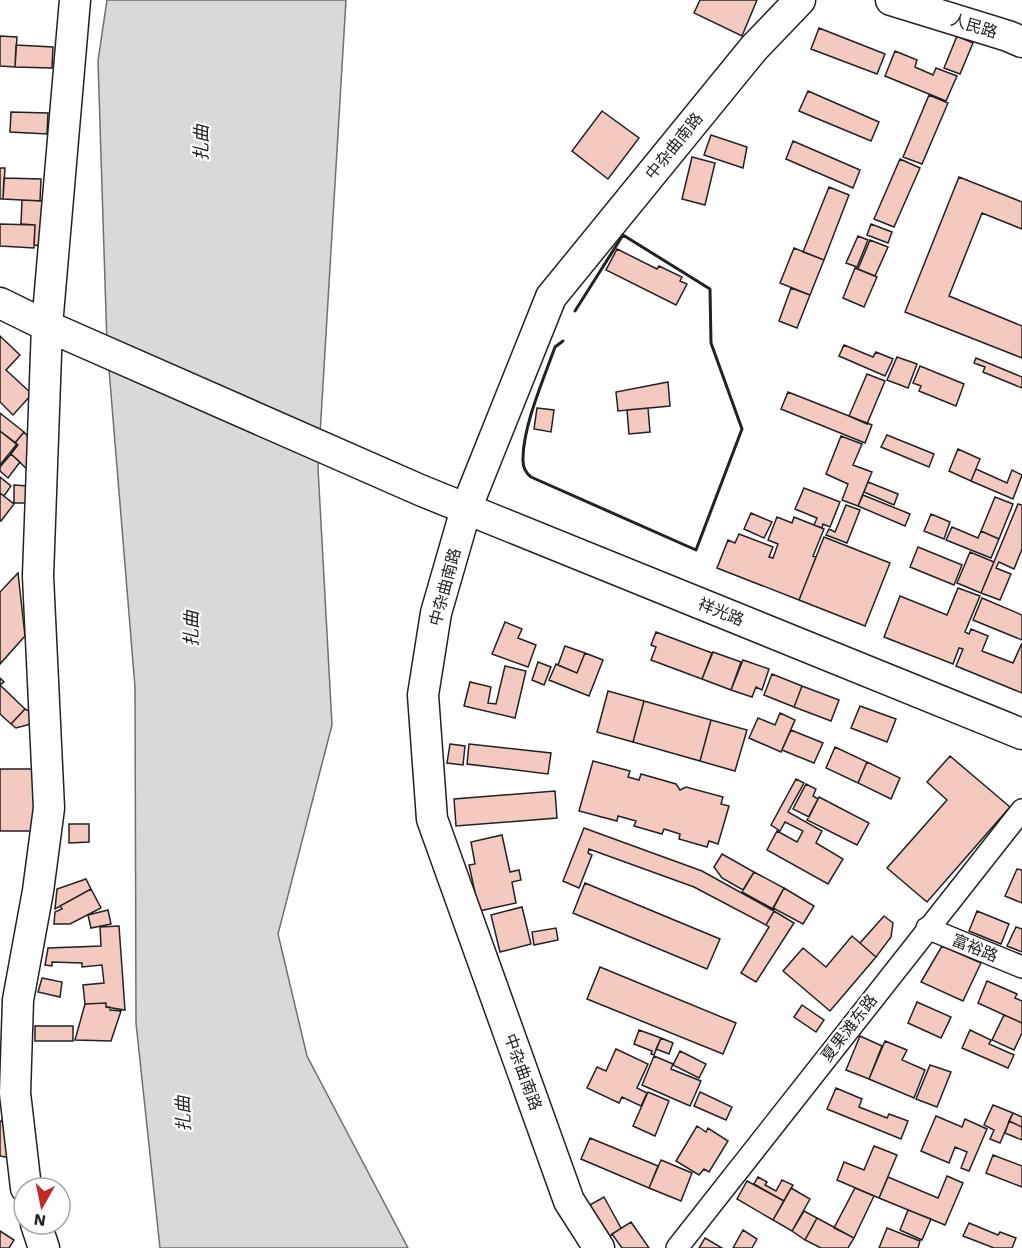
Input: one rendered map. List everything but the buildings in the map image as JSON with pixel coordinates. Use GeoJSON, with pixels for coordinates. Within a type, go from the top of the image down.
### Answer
{"type":"FeatureCollection","features":[{"type":"Feature","properties":{"kind":"street"},"geometry":{"type":"LineString","coordinates":[[25,1176],[15,1093],[18,1000],[38,891],[49,808],[38,576],[47,326],[75,0]]}},
{"type":"Feature","properties":{"kind":"street","name":"中杂曲南路"},"geometry":{"type":"LineString","coordinates":[[599,1248],[569,1201],[432,819],[423,695],[436,613],[466,509],[551,297],[754,48],[800,0]]}},
{"type":"Feature","properties":{"kind":"street","name":"人民路"},"geometry":{"type":"LineString","coordinates":[[891,0],[1022,42]]}},
{"type":"Feature","properties":{"kind":"street","name":"祥光路"},"geometry":{"type":"LineString","coordinates":[[0,303],[47,326],[420,490],[1022,734]]}},
{"type":"Feature","properties":{"kind":"street","name":"夏果滩东路"},"geometry":{"type":"LineString","coordinates":[[677,1248],[1022,810]]}},
{"type":"Feature","properties":{"kind":"street","name":"富裕路"},"geometry":{"type":"LineString","coordinates":[[927,928],[1022,967]]}},
{"type":"Feature","properties":{"kind":"water","name":"扎曲"},"geometry":{"type":"Polygon","coordinates":[[[107,0],[346,0],[318,468],[332,725],[278,934],[307,1056],[408,1248],[160,1248],[136,1023],[135,687],[107,345],[98,61],[107,0]]]}},
{"type":"Feature","properties":{"kind":"wall"},"geometry":{"type":"LineString","coordinates":[[563,341],[555,347],[530,419],[524,448],[523,463],[526,472],[531,477],[696,550],[742,429],[711,343],[710,289],[623,235],[575,311]]}}]}
